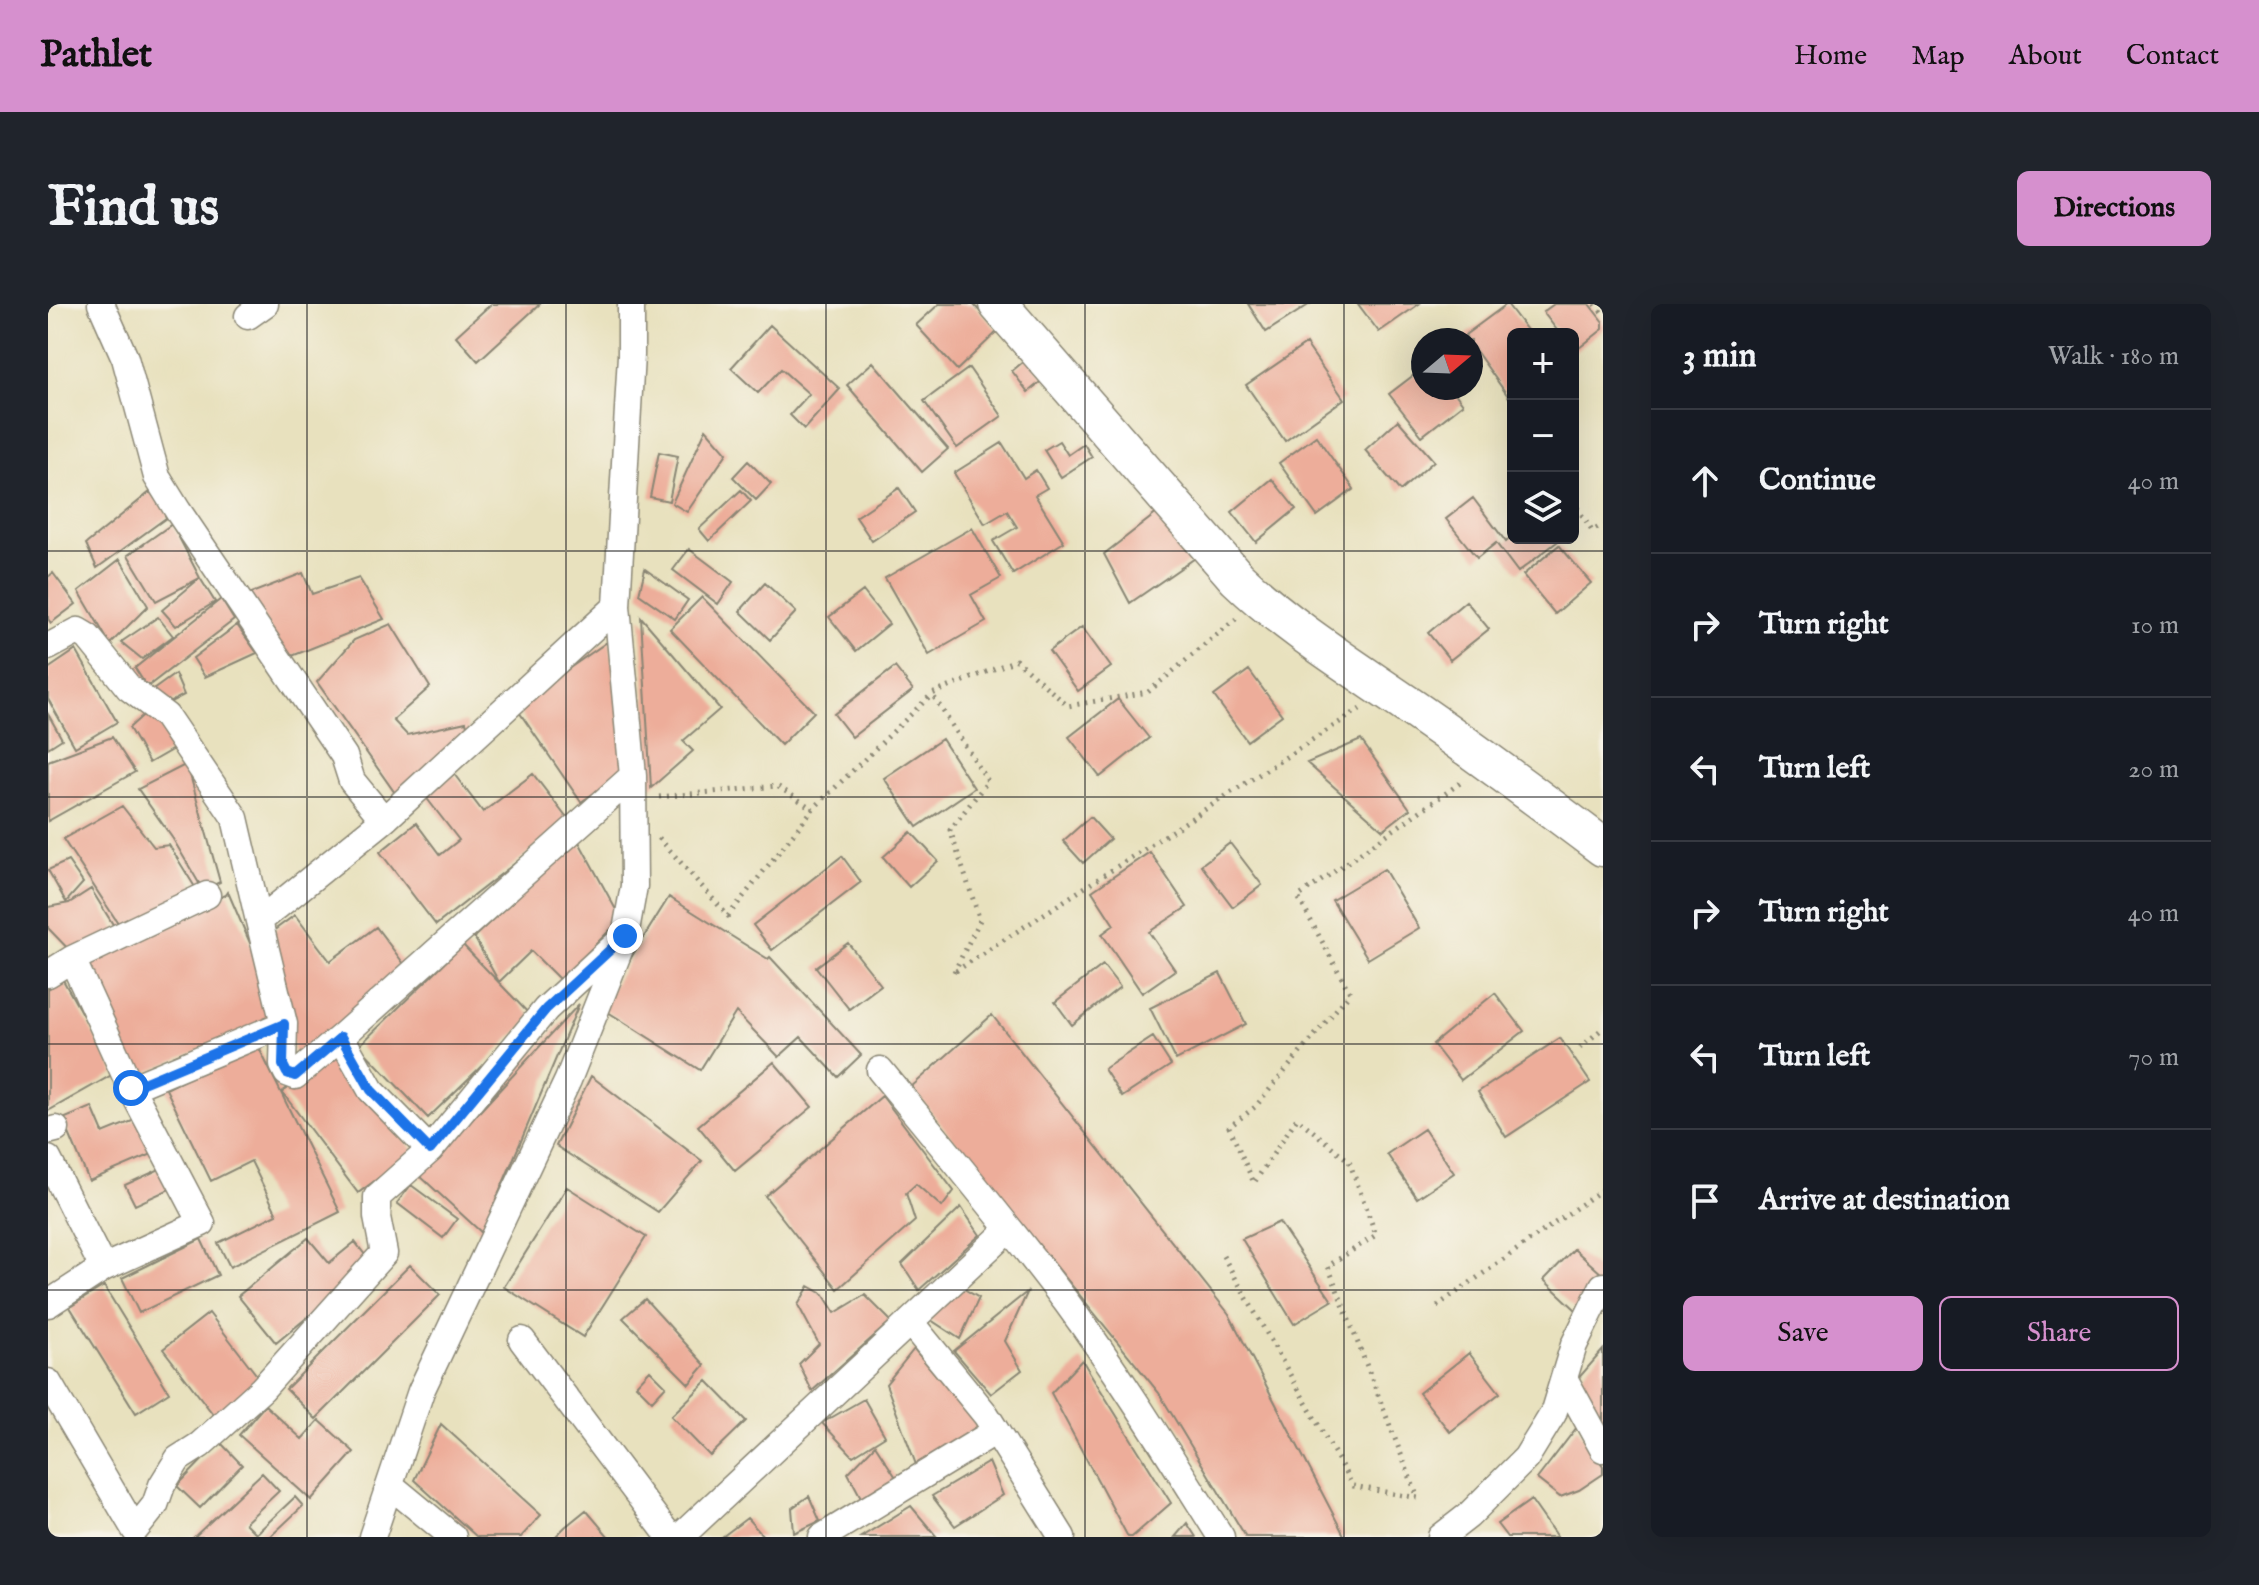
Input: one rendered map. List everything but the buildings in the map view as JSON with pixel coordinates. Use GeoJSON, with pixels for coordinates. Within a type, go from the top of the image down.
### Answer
{"type":"FeatureCollection","features":[{"type":"Feature","properties":{"kind":"street"},"geometry":{"type":"LineString","coordinates":[[101,304],[125,358],[157,477],[344,756],[352,781],[384,820]]}},
{"type":"Feature","properties":{"kind":"street"},"geometry":{"type":"LineString","coordinates":[[372,1537],[421,1391],[568,1080],[625,936],[634,886],[633,776],[617,606],[631,304]]}},
{"type":"Feature","properties":{"kind":"street"},"geometry":{"type":"LineString","coordinates":[[998,304],[1237,578],[1259,599],[1490,762],[1603,847]]}},
{"type":"Feature","properties":{"kind":"street"},"geometry":{"type":"LineString","coordinates":[[259,921],[384,820],[617,606]]}},
{"type":"Feature","properties":{"kind":"street"},"geometry":{"type":"LineString","coordinates":[[48,647],[78,631],[88,637],[129,688],[166,716],[235,818],[284,1024],[283,1065],[287,1073],[295,1076],[633,776]]}},
{"type":"Feature","properties":{"kind":"street"},"geometry":{"type":"LineString","coordinates":[[48,974],[72,959],[207,895]]}},
{"type":"Feature","properties":{"kind":"street"},"geometry":{"type":"LineString","coordinates":[[48,1382],[138,1534],[178,1459],[200,1445],[262,1389],[384,1253],[377,1217],[377,1197],[430,1150],[546,1009],[625,936]]}},
{"type":"Feature","properties":{"kind":"street"},"geometry":{"type":"LineString","coordinates":[[48,1304],[103,1268],[202,1223],[131,1088],[72,959]]}},
{"type":"Feature","properties":{"kind":"street"},"geometry":{"type":"LineString","coordinates":[[131,1088],[284,1024]]}},
{"type":"Feature","properties":{"kind":"street"},"geometry":{"type":"LineString","coordinates":[[341,1037],[371,1090],[430,1150]]}},
{"type":"Feature","properties":{"kind":"street"},"geometry":{"type":"LineString","coordinates":[[880,1070],[1067,1304],[1135,1402],[1221,1537]]}},
{"type":"Feature","properties":{"kind":"street"},"geometry":{"type":"LineString","coordinates":[[48,1159],[103,1268]]}},
{"type":"Feature","properties":{"kind":"street"},"geometry":{"type":"LineString","coordinates":[[680,1537],[1009,1229]]}},
{"type":"Feature","properties":{"kind":"street"},"geometry":{"type":"LineString","coordinates":[[1441,1537],[1468,1516],[1526,1458],[1553,1414],[1574,1345],[1603,1286]]}},
{"type":"Feature","properties":{"kind":"street"},"geometry":{"type":"LineString","coordinates":[[910,1322],[986,1415],[1062,1537]]}},
{"type":"Feature","properties":{"kind":"street"},"geometry":{"type":"LineString","coordinates":[[522,1340],[670,1537]]}},
{"type":"Feature","properties":{"kind":"street"},"geometry":{"type":"LineString","coordinates":[[1564,1378],[1603,1449]]}},
{"type":"Feature","properties":{"kind":"street"},"geometry":{"type":"LineString","coordinates":[[822,1537],[996,1431]]}},
{"type":"Feature","properties":{"kind":"street"},"geometry":{"type":"LineString","coordinates":[[390,1485],[453,1537]]}},
{"type":"Feature","properties":{"kind":"path"},"geometry":{"type":"LineString","coordinates":[[1595,304],[1603,314]]}},
{"type":"Feature","properties":{"kind":"path"},"geometry":{"type":"LineString","coordinates":[[1579,510],[1592,531],[1603,525]]}},
{"type":"Feature","properties":{"kind":"path"},"geometry":{"type":"LineString","coordinates":[[657,835],[728,916],[813,809],[932,694],[1016,660],[1068,706],[1148,692],[1259,599]]}},
{"type":"Feature","properties":{"kind":"path"},"geometry":{"type":"LineString","coordinates":[[932,694],[988,781],[950,830],[980,920],[954,972],[1371,702]]}},
{"type":"Feature","properties":{"kind":"path"},"geometry":{"type":"LineString","coordinates":[[1223,1256],[1353,1486],[1418,1498],[1328,1266],[1376,1235],[1349,1161],[1297,1118],[1254,1183],[1229,1127],[1255,1107],[1350,993],[1298,897],[1490,762]]}},
{"type":"Feature","properties":{"kind":"path"},"geometry":{"type":"LineString","coordinates":[[658,810],[658,797],[777,786],[813,809]]}},
{"type":"Feature","properties":{"kind":"path"},"geometry":{"type":"LineString","coordinates":[[1580,1048],[1603,1028]]}},
{"type":"Feature","properties":{"kind":"path"},"geometry":{"type":"LineString","coordinates":[[1437,1306],[1603,1189]]}},
{"type":"Feature","properties":{"kind":"route"},"geometry":{"type":"LineString","coordinates":[[131,1088],[284,1024],[283,1065],[287,1073],[295,1076],[341,1037],[371,1090],[430,1150],[546,1009],[625,936]]}}]}
